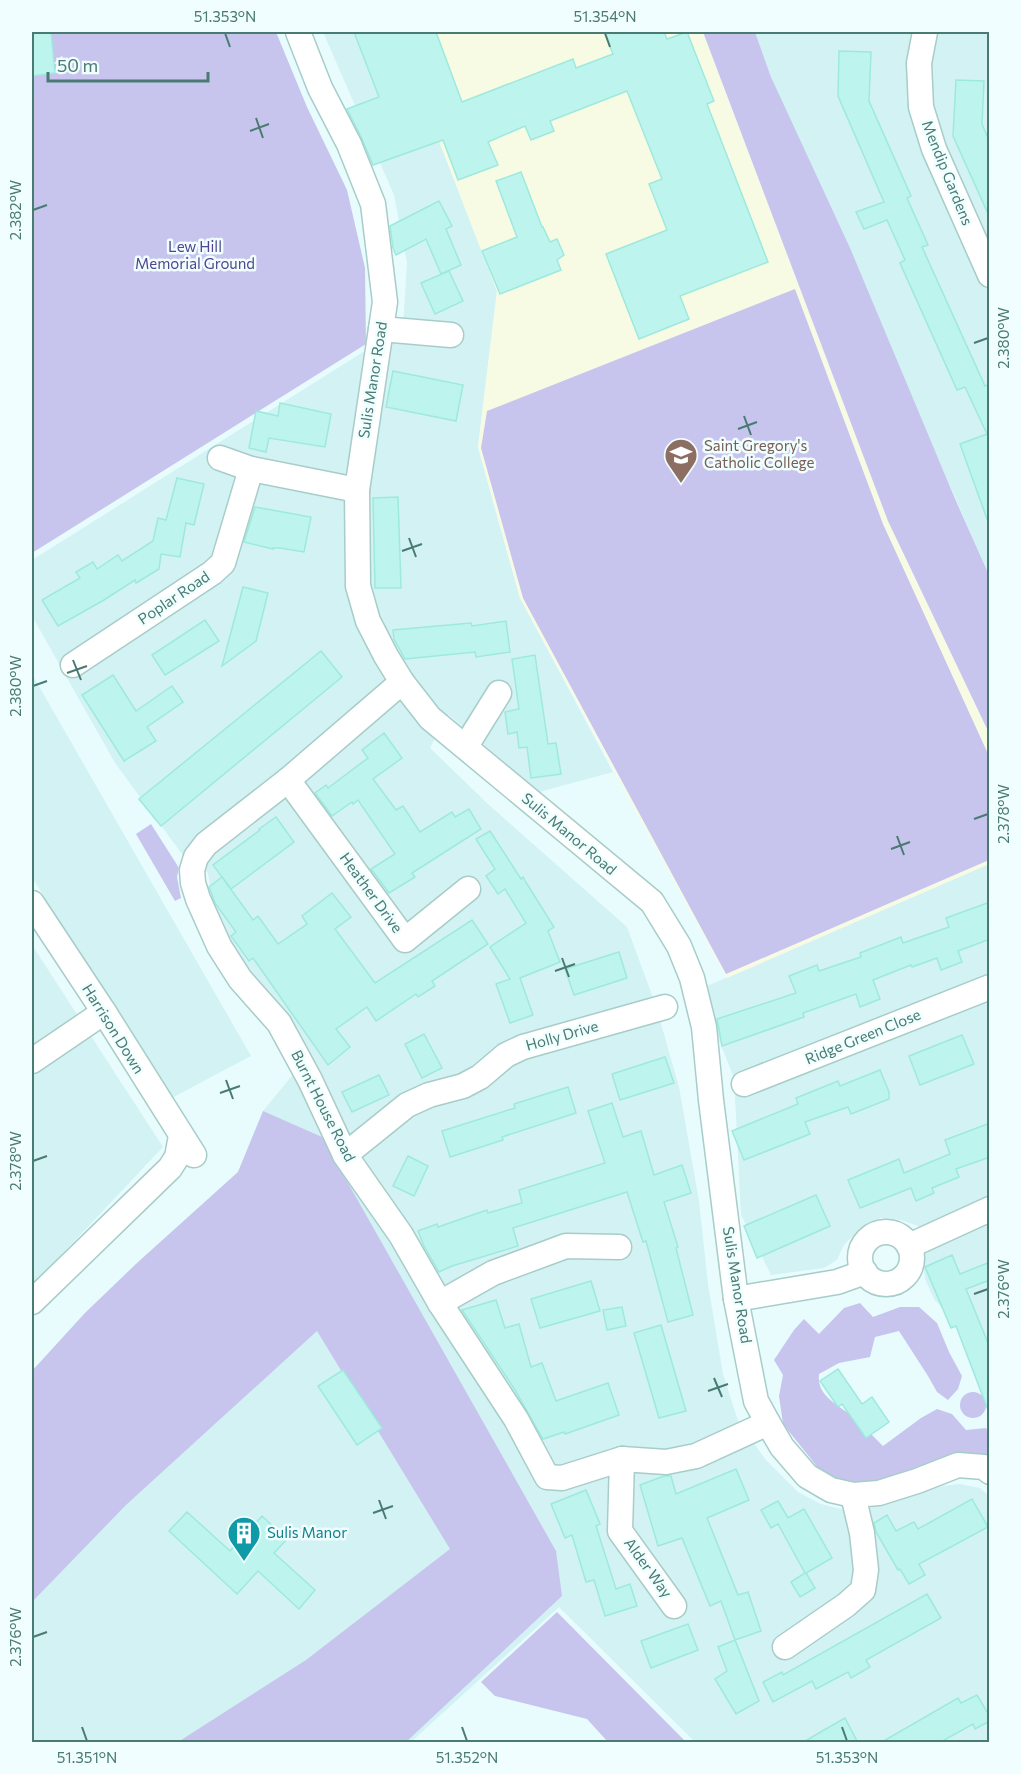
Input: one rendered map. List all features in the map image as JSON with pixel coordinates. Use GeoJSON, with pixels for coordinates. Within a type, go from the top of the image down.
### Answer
{"type":"FeatureCollection","features":[{"type":"Feature","properties":{"kind":"street","name":"Sulis Manor Road"},"geometry":{"type":"LineString","coordinates":[[298,32],[320,88],[349,144],[373,204],[385,302],[357,490],[358,586],[368,621],[402,682],[430,718],[652,902],[679,945],[692,978],[704,1027],[736,1299],[756,1401],[782,1447],[807,1476],[831,1491],[853,1495],[888,1490],[958,1466],[984,1467],[990,1472]]}},
{"type":"Feature","properties":{"kind":"street","name":"Mendip Gardens"},"geometry":{"type":"LineString","coordinates":[[926,32],[920,63],[921,107],[934,149],[990,275]]}},
{"type":"Feature","properties":{"kind":"street"},"geometry":{"type":"LineString","coordinates":[[381,329],[452,335]]}},
{"type":"Feature","properties":{"kind":"street"},"geometry":{"type":"LineString","coordinates":[[220,458],[251,470],[357,490]]}},
{"type":"Feature","properties":{"kind":"street","name":"Poplar Road"},"geometry":{"type":"LineString","coordinates":[[73,665],[212,573],[223,563],[251,470]]}},
{"type":"Feature","properties":{"kind":"street","name":"Burnt House Road"},"geometry":{"type":"LineString","coordinates":[[402,682],[288,780],[206,844],[196,857],[192,870],[193,883],[219,946],[240,979],[279,1023],[293,1046],[345,1155],[401,1235],[441,1303],[516,1419],[547,1477],[562,1478],[622,1460],[666,1462],[696,1456],[768,1424]]}},
{"type":"Feature","properties":{"kind":"street"},"geometry":{"type":"LineString","coordinates":[[466,746],[498,693]]}},
{"type":"Feature","properties":{"kind":"street","name":"Heather Drive"},"geometry":{"type":"LineString","coordinates":[[288,780],[405,940],[468,889]]}},
{"type":"Feature","properties":{"kind":"street","name":"Harrison Down"},"geometry":{"type":"LineString","coordinates":[[32,903],[188,1146],[170,1168],[32,1302]]}},
{"type":"Feature","properties":{"kind":"street","name":"Ridge Green Close"},"geometry":{"type":"LineString","coordinates":[[744,1084],[987,996]]}},
{"type":"Feature","properties":{"kind":"street","name":"Holly Drive"},"geometry":{"type":"LineString","coordinates":[[345,1155],[407,1106],[429,1095],[463,1086],[480,1077],[506,1055],[523,1047],[665,1006]]}},
{"type":"Feature","properties":{"kind":"street"},"geometry":{"type":"LineString","coordinates":[[32,1061],[104,1012]]}},
{"type":"Feature","properties":{"kind":"street"},"geometry":{"type":"LineString","coordinates":[[909,1246],[990,1209]]}},
{"type":"Feature","properties":{"kind":"street"},"geometry":{"type":"LineString","coordinates":[[881,1232],[897,1234],[909,1246],[912,1254],[909,1269],[898,1280],[884,1283],[870,1278],[861,1264],[862,1248],[873,1235],[881,1232]]}},
{"type":"Feature","properties":{"kind":"street"},"geometry":{"type":"LineString","coordinates":[[441,1303],[493,1273],[566,1246],[619,1247]]}},
{"type":"Feature","properties":{"kind":"street"},"geometry":{"type":"LineString","coordinates":[[736,1299],[837,1282],[865,1272]]}},
{"type":"Feature","properties":{"kind":"street","name":"Alder Way"},"geometry":{"type":"LineString","coordinates":[[622,1460],[620,1531],[674,1606]]}},
{"type":"Feature","properties":{"kind":"street"},"geometry":{"type":"LineString","coordinates":[[785,1647],[846,1605],[863,1590],[866,1570],[862,1533],[853,1495]]}},
{"type":"Feature","properties":{"kind":"shaded area"},"geometry":{"type":"Polygon","coordinates":[[[323,32],[397,32],[497,291],[478,447],[520,598],[613,772],[539,792],[448,714],[430,748],[489,805],[627,927],[656,1006],[679,1087],[699,1201],[708,1284],[723,1374],[738,1421],[765,1459],[798,1492],[821,1504],[849,1511],[879,1506],[942,1486],[960,1484],[980,1488],[989,1496],[989,1742],[695,1742],[559,1607],[411,1742],[32,1742],[32,1371],[85,1313],[238,1172],[263,1111],[309,1055],[292,1024],[227,941],[213,907],[208,873],[182,854],[115,763],[32,616],[32,560],[403,327],[407,263],[394,195],[323,32]]]}},
{"type":"Feature","properties":{"kind":"shaded area","name":"Saint Gregory's Catholic College"},"geometry":{"type":"Polygon","coordinates":[[[397,32],[703,32],[888,521],[989,733],[989,864],[727,978],[520,598],[478,447],[497,291],[397,32]]]}},
{"type":"Feature","properties":{"kind":"shaded area"},"geometry":{"type":"Polygon","coordinates":[[[755,32],[989,32],[989,575],[771,77],[755,32]]]}},
{"type":"Feature","properties":{"kind":"shaded area"},"geometry":{"type":"Polygon","coordinates":[[[32,674],[251,1056],[168,1100],[32,877],[32,674]]]}},
{"type":"Feature","properties":{"kind":"shaded area"},"geometry":{"type":"Polygon","coordinates":[[[989,864],[989,1396],[954,1321],[934,1299],[925,1279],[918,1226],[901,1220],[880,1218],[860,1228],[844,1245],[837,1260],[824,1268],[771,1275],[741,1215],[734,1078],[713,1025],[707,986],[989,864]]]}},
{"type":"Feature","properties":{"kind":"shaded area"},"geometry":{"type":"Polygon","coordinates":[[[32,945],[163,1147],[32,1286],[32,945]]]}},
{"type":"Feature","properties":{"kind":"green space","name":"Lew Hill Memorial Ground"},"geometry":{"type":"Polygon","coordinates":[[[32,32],[276,32],[307,107],[347,190],[365,268],[366,344],[32,553],[32,32]]]}},
{"type":"Feature","properties":{"kind":"green space"},"geometry":{"type":"Polygon","coordinates":[[[703,32],[755,32],[771,77],[850,248],[989,575],[989,733],[888,521],[703,32]]]}},
{"type":"Feature","properties":{"kind":"green space","name":"Saint Gregory's Catholic College"},"geometry":{"type":"Polygon","coordinates":[[[795,289],[883,524],[989,756],[989,860],[726,974],[523,598],[481,448],[487,411],[795,289]]]}},
{"type":"Feature","properties":{"kind":"green space"},"geometry":{"type":"Polygon","coordinates":[[[151,824],[179,868],[177,877],[181,898],[175,901],[136,834],[151,824]]]}},
{"type":"Feature","properties":{"kind":"green space"},"geometry":{"type":"Polygon","coordinates":[[[263,1111],[322,1137],[556,1551],[562,1596],[406,1742],[178,1742],[306,1660],[450,1549],[317,1331],[126,1505],[32,1602],[32,1371],[85,1313],[238,1172],[263,1111]]]}},
{"type":"Feature","properties":{"kind":"green space"},"geometry":{"type":"Polygon","coordinates":[[[860,1303],[873,1317],[900,1307],[919,1307],[937,1323],[962,1376],[958,1389],[948,1400],[937,1392],[899,1331],[875,1337],[870,1357],[839,1363],[819,1374],[821,1389],[825,1395],[856,1419],[883,1446],[937,1409],[952,1414],[966,1430],[986,1428],[989,1433],[989,1461],[968,1453],[942,1458],[889,1481],[860,1489],[823,1474],[783,1424],[779,1396],[783,1375],[774,1360],[804,1319],[819,1334],[844,1308],[860,1303]]]}},
{"type":"Feature","properties":{"kind":"green space"},"geometry":{"type":"Polygon","coordinates":[[[973,1392],[982,1396],[986,1405],[982,1414],[973,1418],[964,1414],[960,1405],[964,1396],[973,1392]]]}},
{"type":"Feature","properties":{"kind":"green space"},"geometry":{"type":"Polygon","coordinates":[[[557,1612],[686,1742],[608,1742],[587,1719],[495,1696],[481,1682],[557,1612]]]}},
{"type":"Feature","properties":{"kind":"building"},"geometry":{"type":"Polygon","coordinates":[[[32,32],[51,32],[55,73],[32,76],[32,32]]]}},
{"type":"Feature","properties":{"kind":"building"},"geometry":{"type":"Polygon","coordinates":[[[354,32],[436,32],[462,102],[573,59],[576,68],[613,54],[604,32],[664,32],[667,39],[687,32],[714,101],[707,104],[768,262],[680,296],[689,319],[639,339],[606,254],[667,230],[649,184],[662,179],[627,91],[550,121],[554,131],[531,140],[525,126],[488,142],[498,165],[458,180],[443,140],[373,165],[347,109],[379,97],[354,32]]]}},
{"type":"Feature","properties":{"kind":"building"},"geometry":{"type":"Polygon","coordinates":[[[839,51],[871,52],[869,101],[911,196],[907,198],[928,245],[922,247],[985,386],[990,384],[990,518],[987,519],[960,444],[987,434],[965,387],[957,390],[900,263],[905,260],[887,220],[864,229],[856,212],[884,202],[838,96],[839,51]]]}},
{"type":"Feature","properties":{"kind":"building"},"geometry":{"type":"Polygon","coordinates":[[[956,80],[984,81],[982,124],[990,143],[990,218],[953,136],[956,80]]]}},
{"type":"Feature","properties":{"kind":"building"},"geometry":{"type":"Polygon","coordinates":[[[521,172],[542,227],[550,242],[557,239],[564,255],[557,260],[561,270],[500,294],[482,251],[517,237],[496,181],[521,172]]]}},
{"type":"Feature","properties":{"kind":"building"},"geometry":{"type":"Polygon","coordinates":[[[439,201],[452,226],[446,229],[461,265],[441,274],[426,239],[396,255],[390,226],[439,201]]]}},
{"type":"Feature","properties":{"kind":"building"},"geometry":{"type":"Polygon","coordinates":[[[449,271],[463,301],[435,314],[421,283],[449,271]]]}},
{"type":"Feature","properties":{"kind":"building"},"geometry":{"type":"Polygon","coordinates":[[[393,371],[463,385],[456,421],[386,407],[393,371]]]}},
{"type":"Feature","properties":{"kind":"building"},"geometry":{"type":"Polygon","coordinates":[[[280,403],[331,414],[325,447],[269,438],[266,452],[249,448],[256,411],[278,416],[280,403]]]}},
{"type":"Feature","properties":{"kind":"building"},"geometry":{"type":"Polygon","coordinates":[[[177,478],[204,484],[194,525],[186,523],[180,557],[161,554],[159,569],[136,583],[135,580],[58,626],[42,600],[80,578],[76,572],[93,562],[97,569],[118,555],[122,561],[153,541],[158,518],[166,520],[177,478]]]}},
{"type":"Feature","properties":{"kind":"building"},"geometry":{"type":"Polygon","coordinates":[[[398,497],[401,588],[375,588],[373,498],[398,497]]]}},
{"type":"Feature","properties":{"kind":"building"},"geometry":{"type":"Polygon","coordinates":[[[255,507],[311,517],[304,552],[273,549],[244,542],[255,507]]]}},
{"type":"Feature","properties":{"kind":"building"},"geometry":{"type":"Polygon","coordinates":[[[243,587],[268,593],[256,641],[222,666],[243,587]]]}},
{"type":"Feature","properties":{"kind":"building"},"geometry":{"type":"Polygon","coordinates":[[[205,620],[219,641],[165,675],[152,655],[205,620]]]}},
{"type":"Feature","properties":{"kind":"building"},"geometry":{"type":"Polygon","coordinates":[[[506,621],[510,652],[476,657],[475,652],[405,659],[394,639],[393,630],[471,623],[472,626],[506,621]]]}},
{"type":"Feature","properties":{"kind":"building"},"geometry":{"type":"Polygon","coordinates":[[[321,651],[342,677],[161,826],[139,799],[321,651]]]}},
{"type":"Feature","properties":{"kind":"building"},"geometry":{"type":"Polygon","coordinates":[[[535,655],[548,744],[556,743],[561,774],[531,778],[527,747],[519,748],[517,732],[508,734],[505,712],[519,709],[512,659],[535,655]]]}},
{"type":"Feature","properties":{"kind":"building"},"geometry":{"type":"Polygon","coordinates":[[[113,675],[136,711],[172,686],[183,702],[147,727],[156,741],[124,761],[82,695],[113,675]]]}},
{"type":"Feature","properties":{"kind":"building"},"geometry":{"type":"Polygon","coordinates":[[[384,733],[402,758],[373,779],[396,810],[403,806],[420,832],[452,812],[455,817],[469,809],[481,829],[412,873],[415,877],[389,893],[371,869],[395,854],[358,800],[332,816],[315,793],[326,785],[328,788],[368,758],[362,750],[384,733]]]}},
{"type":"Feature","properties":{"kind":"building"},"geometry":{"type":"Polygon","coordinates":[[[276,817],[294,842],[231,889],[213,865],[276,817]]]}},
{"type":"Feature","properties":{"kind":"building"},"geometry":{"type":"Polygon","coordinates":[[[490,831],[521,879],[523,877],[554,927],[548,931],[560,962],[520,978],[533,1015],[510,1023],[496,984],[510,979],[490,947],[526,923],[505,889],[498,894],[486,876],[495,869],[476,839],[490,831]]]}},
{"type":"Feature","properties":{"kind":"building"},"geometry":{"type":"Polygon","coordinates":[[[222,877],[253,920],[258,916],[278,944],[307,924],[302,916],[332,893],[351,917],[335,929],[375,983],[472,920],[488,944],[432,981],[435,986],[418,997],[416,994],[376,1021],[367,1007],[336,1029],[350,1047],[328,1065],[253,958],[249,961],[231,936],[236,932],[215,903],[209,887],[222,877]]]}},
{"type":"Feature","properties":{"kind":"building"},"geometry":{"type":"Polygon","coordinates":[[[990,902],[990,939],[958,951],[962,962],[941,970],[937,958],[912,967],[911,965],[873,980],[880,999],[860,1007],[856,994],[803,1013],[804,1017],[722,1046],[717,1019],[796,993],[789,976],[817,965],[819,971],[861,957],[860,953],[901,937],[903,943],[949,927],[946,918],[990,902]]]}},
{"type":"Feature","properties":{"kind":"building"},"geometry":{"type":"Polygon","coordinates":[[[619,952],[627,978],[574,995],[565,969],[619,952]]]}},
{"type":"Feature","properties":{"kind":"building"},"geometry":{"type":"Polygon","coordinates":[[[424,1034],[442,1068],[422,1078],[405,1044],[424,1034]]]}},
{"type":"Feature","properties":{"kind":"building"},"geometry":{"type":"Polygon","coordinates":[[[962,1035],[974,1064],[920,1085],[909,1056],[962,1035]]]}},
{"type":"Feature","properties":{"kind":"building"},"geometry":{"type":"Polygon","coordinates":[[[665,1057],[674,1083],[620,1100],[612,1074],[665,1057]]]}},
{"type":"Feature","properties":{"kind":"building"},"geometry":{"type":"Polygon","coordinates":[[[880,1070],[889,1092],[889,1099],[851,1114],[848,1107],[805,1122],[810,1134],[744,1160],[732,1131],[798,1104],[796,1098],[838,1081],[840,1086],[880,1070]]]}},
{"type":"Feature","properties":{"kind":"building"},"geometry":{"type":"Polygon","coordinates":[[[379,1075],[389,1095],[352,1112],[342,1092],[379,1075]]]}},
{"type":"Feature","properties":{"kind":"building"},"geometry":{"type":"Polygon","coordinates":[[[568,1087],[576,1113],[450,1157],[442,1131],[515,1108],[514,1104],[568,1087]]]}},
{"type":"Feature","properties":{"kind":"building"},"geometry":{"type":"Polygon","coordinates":[[[612,1103],[623,1137],[641,1131],[654,1175],[682,1165],[691,1193],[664,1202],[678,1247],[676,1248],[693,1315],[668,1322],[646,1241],[643,1242],[627,1192],[513,1228],[518,1246],[439,1272],[418,1231],[437,1224],[438,1227],[487,1210],[488,1213],[522,1203],[519,1190],[605,1163],[588,1111],[612,1103]]]}},
{"type":"Feature","properties":{"kind":"building"},"geometry":{"type":"Polygon","coordinates":[[[990,1123],[990,1157],[956,1169],[959,1177],[932,1188],[934,1193],[916,1201],[911,1188],[860,1208],[848,1180],[899,1159],[904,1173],[950,1154],[945,1140],[990,1123]]]}},
{"type":"Feature","properties":{"kind":"building"},"geometry":{"type":"Polygon","coordinates":[[[408,1156],[428,1166],[414,1196],[393,1186],[408,1156]]]}},
{"type":"Feature","properties":{"kind":"building"},"geometry":{"type":"Polygon","coordinates":[[[816,1195],[830,1226],[757,1258],[744,1226],[816,1195]]]}},
{"type":"Feature","properties":{"kind":"building"},"geometry":{"type":"Polygon","coordinates":[[[952,1255],[960,1274],[990,1262],[990,1280],[966,1289],[990,1348],[990,1410],[988,1410],[956,1326],[951,1328],[925,1267],[952,1255]]]}},
{"type":"Feature","properties":{"kind":"building"},"geometry":{"type":"Polygon","coordinates":[[[591,1281],[600,1311],[540,1328],[531,1299],[591,1281]]]}},
{"type":"Feature","properties":{"kind":"building"},"geometry":{"type":"Polygon","coordinates":[[[496,1300],[505,1328],[519,1324],[531,1367],[542,1363],[556,1401],[608,1383],[619,1415],[565,1434],[564,1432],[543,1439],[515,1390],[462,1310],[496,1300]]]}},
{"type":"Feature","properties":{"kind":"building"},"geometry":{"type":"Polygon","coordinates":[[[622,1307],[626,1326],[607,1330],[603,1310],[622,1307]]]}},
{"type":"Feature","properties":{"kind":"building"},"geometry":{"type":"Polygon","coordinates":[[[661,1325],[686,1411],[659,1418],[634,1333],[661,1325]]]}},
{"type":"Feature","properties":{"kind":"building"},"geometry":{"type":"Polygon","coordinates":[[[838,1369],[862,1404],[872,1397],[889,1422],[866,1438],[842,1404],[838,1407],[820,1381],[838,1369]]]}},
{"type":"Feature","properties":{"kind":"building"},"geometry":{"type":"Polygon","coordinates":[[[343,1370],[382,1428],[357,1445],[318,1386],[343,1370]]]}},
{"type":"Feature","properties":{"kind":"building"},"geometry":{"type":"Polygon","coordinates":[[[736,1469],[749,1500],[707,1518],[738,1595],[748,1592],[761,1631],[735,1640],[721,1601],[710,1606],[682,1538],[658,1546],[640,1485],[664,1476],[671,1476],[676,1494],[736,1469]]]}},
{"type":"Feature","properties":{"kind":"building"},"geometry":{"type":"Polygon","coordinates":[[[586,1490],[600,1524],[596,1526],[616,1589],[630,1584],[637,1606],[605,1616],[594,1580],[586,1582],[572,1535],[565,1538],[551,1504],[586,1490]]]}},
{"type":"Feature","properties":{"kind":"building"},"geometry":{"type":"Polygon","coordinates":[[[972,1499],[988,1527],[919,1564],[925,1575],[909,1584],[876,1532],[874,1523],[887,1515],[896,1531],[914,1522],[918,1529],[972,1499]]]}},
{"type":"Feature","properties":{"kind":"building"},"geometry":{"type":"Polygon","coordinates":[[[778,1501],[788,1518],[804,1509],[832,1558],[806,1573],[815,1588],[800,1597],[791,1582],[805,1573],[778,1524],[771,1528],[761,1510],[778,1501]]]}},
{"type":"Feature","properties":{"kind":"building","name":"Sulis Manor"},"geometry":{"type":"Polygon","coordinates":[[[187,1512],[230,1551],[262,1516],[287,1539],[274,1553],[315,1590],[299,1609],[258,1571],[237,1594],[169,1531],[187,1512]]]}},
{"type":"Feature","properties":{"kind":"building"},"geometry":{"type":"Polygon","coordinates":[[[927,1594],[941,1618],[866,1660],[870,1667],[851,1678],[848,1672],[816,1689],[812,1681],[773,1702],[763,1682],[782,1672],[783,1675],[927,1594]]]}},
{"type":"Feature","properties":{"kind":"building"},"geometry":{"type":"Polygon","coordinates":[[[688,1624],[698,1650],[651,1668],[641,1641],[688,1624]]]}},
{"type":"Feature","properties":{"kind":"building"},"geometry":{"type":"Polygon","coordinates":[[[735,1640],[759,1701],[736,1714],[715,1679],[727,1671],[718,1647],[735,1640]]]}},
{"type":"Feature","properties":{"kind":"building"},"geometry":{"type":"Polygon","coordinates":[[[977,1695],[990,1721],[975,1729],[973,1724],[939,1743],[880,1743],[958,1698],[961,1703],[977,1695]]]}},
{"type":"Feature","properties":{"kind":"building"},"geometry":{"type":"Polygon","coordinates":[[[845,1718],[858,1743],[802,1743],[824,1730],[845,1718]]]}},
{"type":"Feature","properties":{"kind":"place","name":"Saint Gregory's Catholic College"},"geometry":{"type":"Point","coordinates":[681,484]}},
{"type":"Feature","properties":{"kind":"place","name":"Sulis Manor"},"geometry":{"type":"Point","coordinates":[244,1562]}}]}
